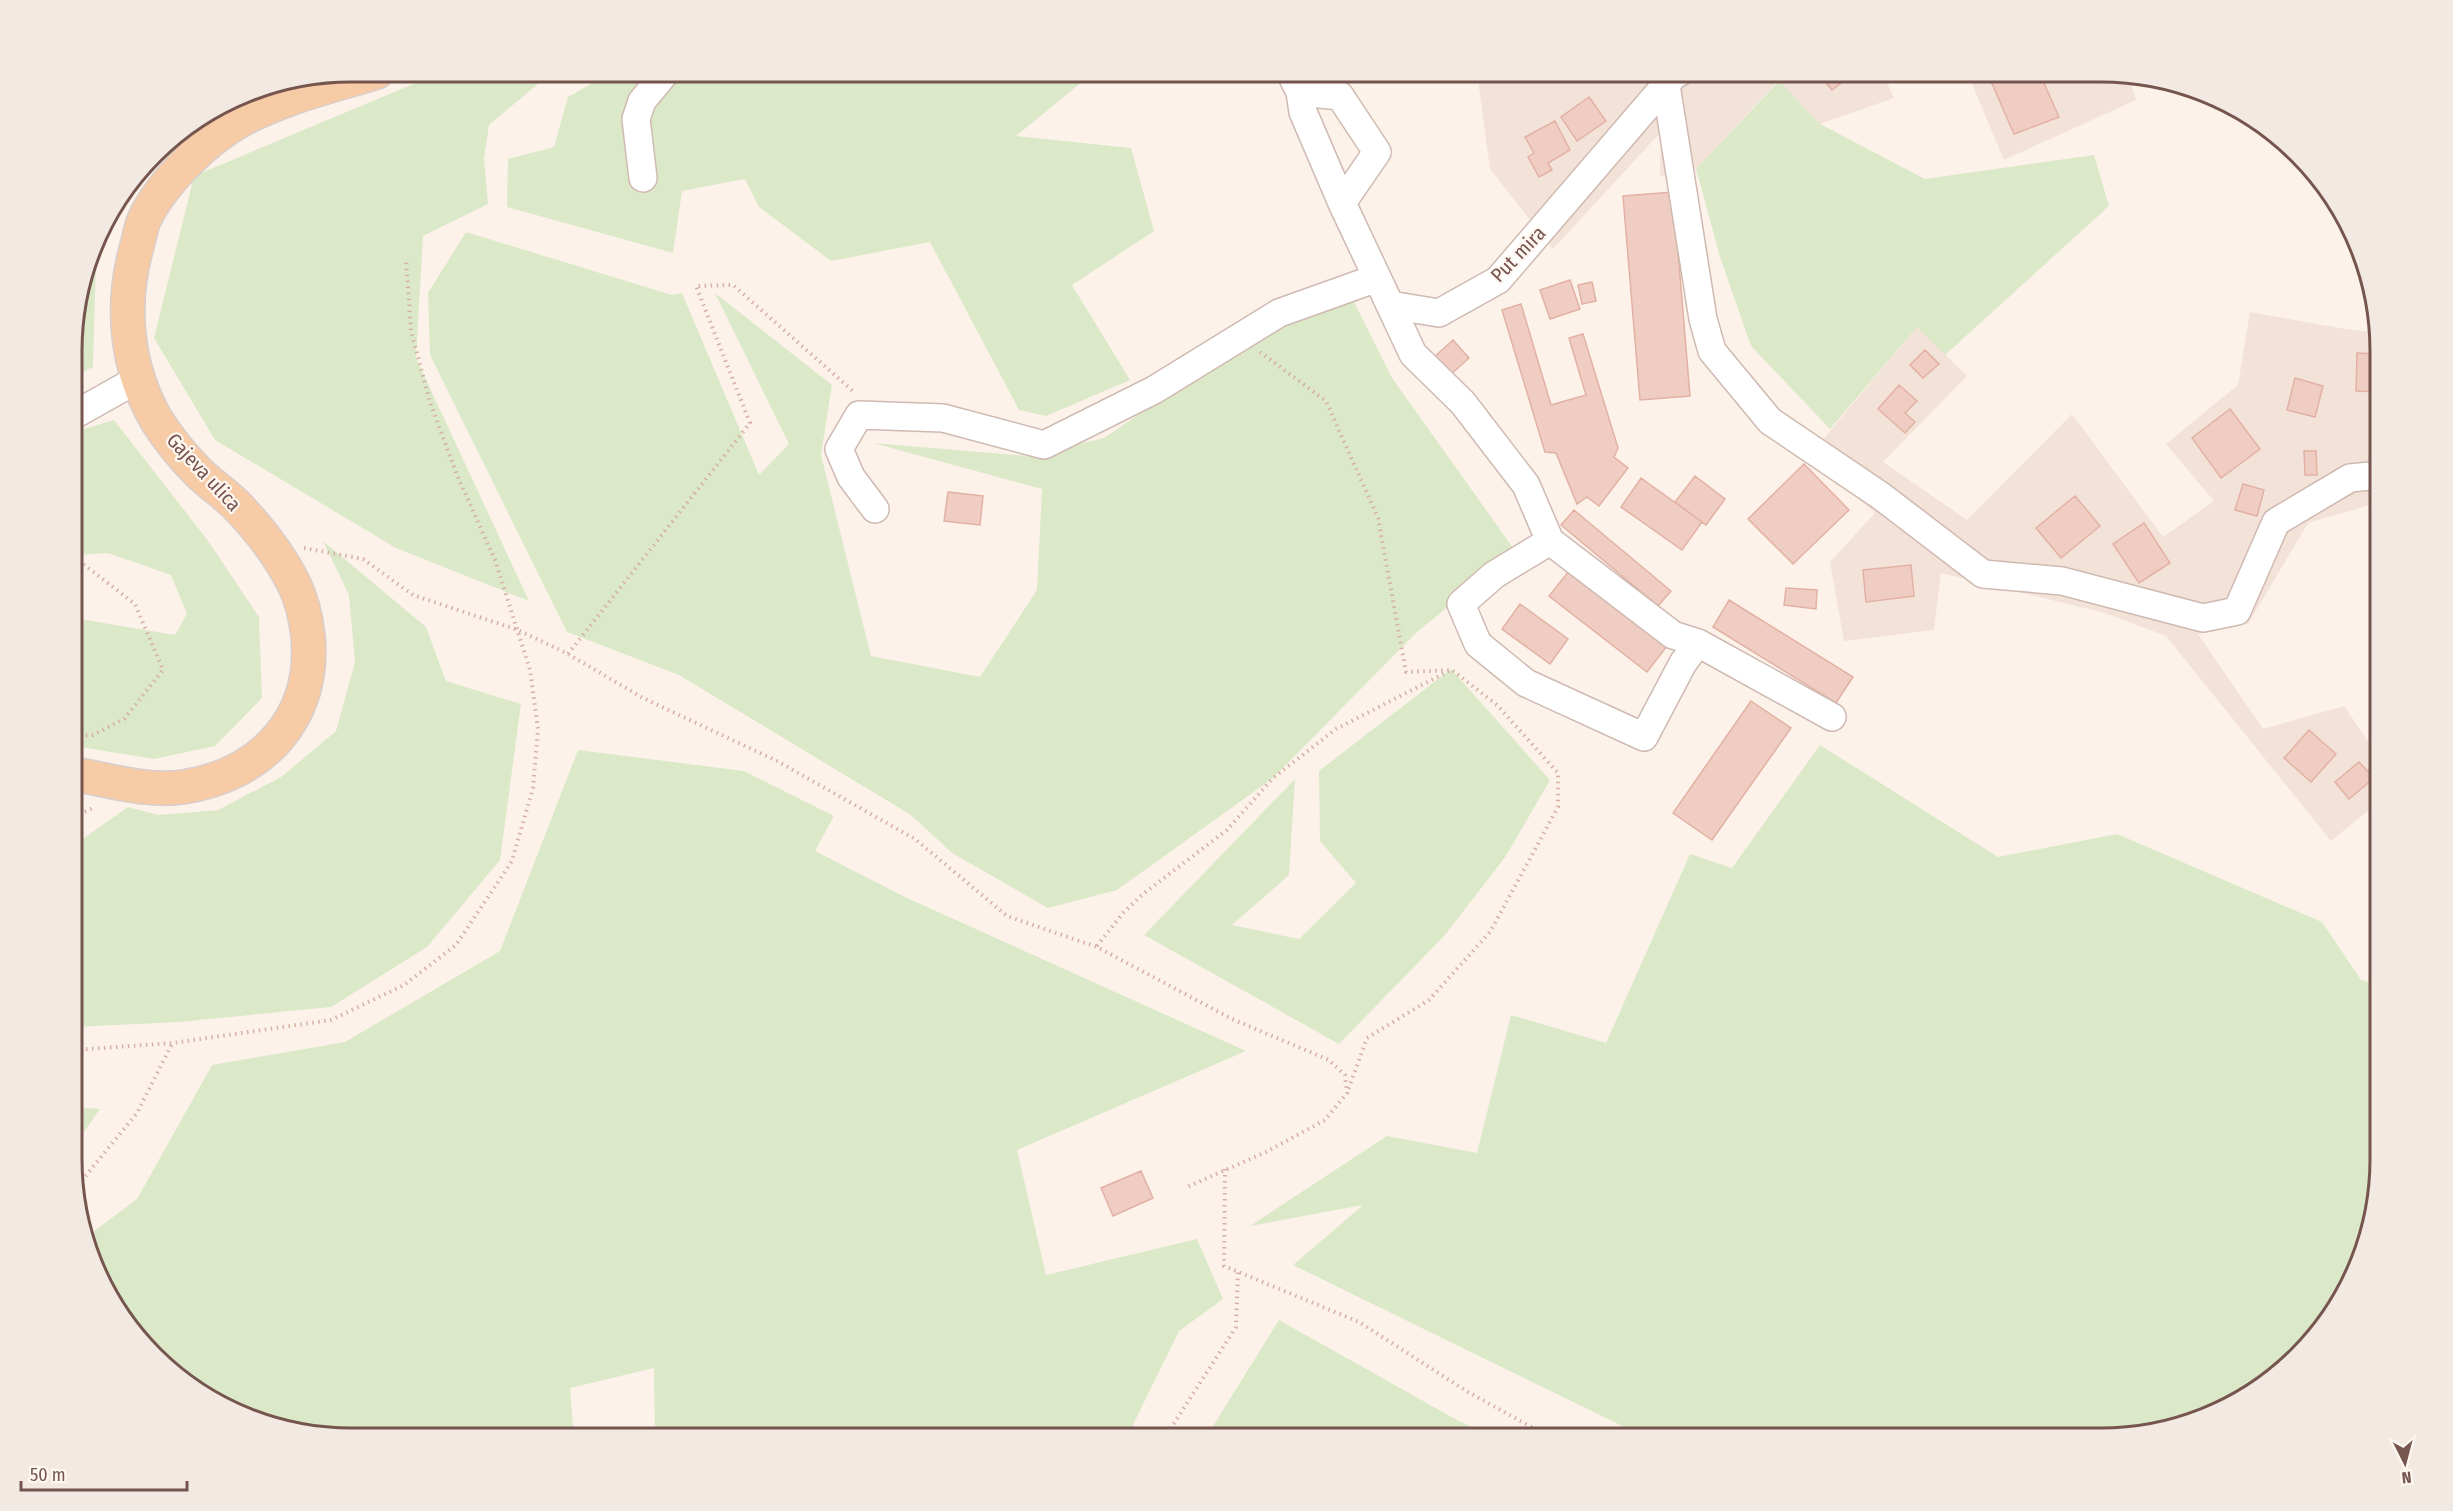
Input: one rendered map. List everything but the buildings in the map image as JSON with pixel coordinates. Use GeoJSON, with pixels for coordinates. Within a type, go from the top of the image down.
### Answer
{"type":"FeatureCollection","features":[{"type":"Feature","properties":{"kind":"main road","name":"Gajeva ulica"},"geometry":{"type":"LineString","coordinates":[[82,775],[142,785],[180,787],[214,780],[246,765],[276,742],[301,704],[310,661],[306,621],[295,586],[267,541],[238,507],[197,471],[158,422],[138,379],[129,338],[127,304],[132,263],[144,220],[203,132],[243,119],[291,99],[344,82]]}},
{"type":"Feature","properties":{"kind":"street"},"geometry":{"type":"LineString","coordinates":[[643,178],[636,119],[642,101],[658,82]]}},
{"type":"Feature","properties":{"kind":"street"},"geometry":{"type":"LineString","coordinates":[[1295,82],[1340,96],[1377,152],[1345,211]]}},
{"type":"Feature","properties":{"kind":"street"},"geometry":{"type":"LineString","coordinates":[[1295,82],[1303,112],[1345,211],[1413,354],[1463,403],[1526,485],[1550,541],[1673,635],[1698,643],[1832,717]]}},
{"type":"Feature","properties":{"kind":"street","name":"Put mira"},"geometry":{"type":"LineString","coordinates":[[1390,305],[1438,313],[1498,280],[1670,82]]}},
{"type":"Feature","properties":{"kind":"street"},"geometry":{"type":"LineString","coordinates":[[1673,82],[1702,319],[1712,351],[1770,422],[1881,496],[1983,574],[2062,581],[2203,618],[2237,611],[2276,522],[2350,478],[2370,476]]}},
{"type":"Feature","properties":{"kind":"street"},"geometry":{"type":"LineString","coordinates":[[875,509],[851,477],[840,449],[859,415],[943,418],[1044,445],[1154,390],[1279,313],[1377,278]]}},
{"type":"Feature","properties":{"kind":"street"},"geometry":{"type":"LineString","coordinates":[[82,410],[138,379]]}},
{"type":"Feature","properties":{"kind":"street"},"geometry":{"type":"LineString","coordinates":[[1550,541],[1494,575],[1461,604],[1478,644],[1526,682],[1644,737],[1683,663],[1698,643]]}},
{"type":"Feature","properties":{"kind":"path"},"geometry":{"type":"LineString","coordinates":[[82,1049],[173,1043],[331,1020],[404,985],[456,945],[512,861],[534,788],[538,729],[530,670],[495,560],[458,475],[430,402],[411,331],[406,260]]}},
{"type":"Feature","properties":{"kind":"path"},"geometry":{"type":"LineString","coordinates":[[568,654],[750,423],[696,286],[733,285],[882,416]]}},
{"type":"Feature","properties":{"kind":"path"},"geometry":{"type":"LineString","coordinates":[[1185,1188],[1266,1152],[1325,1120],[1347,1093],[1367,1038],[1429,1000],[1490,932],[1558,807],[1558,773],[1497,705],[1452,669],[1406,672],[1378,518],[1326,401],[1239,337]]}},
{"type":"Feature","properties":{"kind":"path"},"geometry":{"type":"LineString","coordinates":[[267,541],[363,559],[413,594],[518,630],[568,654],[643,698],[777,761],[915,839],[1007,916],[1097,947],[1232,1019],[1329,1060],[1345,1075],[1347,1093]]}},
{"type":"Feature","properties":{"kind":"path"},"geometry":{"type":"LineString","coordinates":[[82,563],[135,604],[163,670],[124,719],[93,735],[82,736]]}},
{"type":"Feature","properties":{"kind":"path"},"geometry":{"type":"LineString","coordinates":[[1097,947],[1123,913],[1143,894],[1227,830],[1273,778],[1336,729],[1452,669]]}},
{"type":"Feature","properties":{"kind":"path"},"geometry":{"type":"LineString","coordinates":[[83,1179],[137,1113],[173,1043]]}},
{"type":"Feature","properties":{"kind":"path"},"geometry":{"type":"LineString","coordinates":[[1225,1169],[1224,1266],[1359,1322],[1468,1392],[1533,1428]]}},
{"type":"Feature","properties":{"kind":"path"},"geometry":{"type":"LineString","coordinates":[[1171,1428],[1236,1327],[1238,1272]]}},
{"type":"Feature","properties":{"kind":"shaded area"},"geometry":{"type":"Polygon","coordinates":[[[1478,82],[1777,82],[1696,169],[1660,176],[1661,132],[1553,249],[1490,169],[1478,82]]]}},
{"type":"Feature","properties":{"kind":"shaded area"},"geometry":{"type":"Polygon","coordinates":[[[1779,82],[1887,82],[1894,98],[1820,124],[1779,82]]]}},
{"type":"Feature","properties":{"kind":"shaded area"},"geometry":{"type":"Polygon","coordinates":[[[1971,82],[2101,82],[2131,84],[2136,100],[2004,160],[1971,82]]]}},
{"type":"Feature","properties":{"kind":"shaded area"},"geometry":{"type":"Polygon","coordinates":[[[2250,312],[2370,332],[2370,505],[2308,523],[2248,624],[2198,634],[2263,729],[2344,706],[2370,744],[2370,809],[2331,841],[2166,636],[2105,613],[1941,573],[1934,630],[1844,641],[1830,562],[1875,513],[1809,456],[1917,327],[1967,376],[1883,462],[1967,520],[2072,414],[2163,537],[2214,501],[2166,444],[2238,385],[2250,312]]]}},
{"type":"Feature","properties":{"kind":"green space"},"geometry":{"type":"Polygon","coordinates":[[[418,82],[540,82],[489,125],[484,159],[488,204],[423,236],[416,358],[529,601],[396,548],[215,440],[154,338],[194,176],[418,82]]]}},
{"type":"Feature","properties":{"kind":"green space"},"geometry":{"type":"Polygon","coordinates":[[[594,82],[1082,82],[1016,136],[1131,148],[1154,231],[1072,285],[1130,380],[1046,416],[1019,410],[930,242],[831,261],[759,207],[745,179],[682,191],[673,253],[507,207],[508,159],[554,147],[568,97],[594,82]]]}},
{"type":"Feature","properties":{"kind":"green space"},"geometry":{"type":"Polygon","coordinates":[[[1780,82],[1820,124],[1925,179],[2094,155],[2109,206],[1945,355],[1917,327],[1830,429],[1751,346],[1720,257],[1696,169],[1780,82]]]}},
{"type":"Feature","properties":{"kind":"green space"},"geometry":{"type":"Polygon","coordinates":[[[466,232],[672,295],[682,293],[759,475],[789,444],[715,293],[832,385],[821,455],[871,656],[980,677],[1037,590],[1042,489],[873,443],[1027,456],[1104,438],[1203,371],[1348,290],[1392,378],[1516,552],[1417,632],[1273,778],[1117,890],[1048,908],[952,853],[911,815],[679,675],[567,632],[430,355],[428,293],[466,232]]]}},
{"type":"Feature","properties":{"kind":"green space"},"geometry":{"type":"Polygon","coordinates":[[[96,269],[93,367],[82,372],[85,317],[96,269]]]}},
{"type":"Feature","properties":{"kind":"green space"},"geometry":{"type":"Polygon","coordinates":[[[114,420],[209,542],[259,617],[262,698],[215,746],[154,759],[82,747],[82,619],[175,635],[187,614],[171,575],[108,553],[82,555],[82,430],[114,420]]]}},
{"type":"Feature","properties":{"kind":"green space"},"geometry":{"type":"Polygon","coordinates":[[[323,541],[426,627],[446,681],[521,704],[500,860],[427,947],[331,1007],[179,1022],[82,1027],[82,839],[128,807],[158,815],[218,810],[281,777],[336,731],[355,662],[349,595],[323,541]]]}},
{"type":"Feature","properties":{"kind":"green space"},"geometry":{"type":"Polygon","coordinates":[[[1451,669],[1550,780],[1506,856],[1445,935],[1339,1044],[1144,935],[1295,779],[1289,875],[1232,925],[1299,939],[1356,883],[1320,841],[1319,771],[1451,669]]]}},
{"type":"Feature","properties":{"kind":"green space"},"geometry":{"type":"Polygon","coordinates":[[[1820,745],[1998,857],[2117,834],[2322,922],[2361,980],[2370,982],[2370,1177],[2361,1229],[2350,1262],[2325,1309],[2304,1337],[2265,1373],[2220,1401],[2188,1414],[2136,1426],[2119,1428],[1626,1428],[1293,1265],[1363,1205],[1250,1226],[1387,1136],[1477,1153],[1511,1015],[1606,1043],[1690,854],[1732,868],[1820,745]]]}},
{"type":"Feature","properties":{"kind":"green space"},"geometry":{"type":"Polygon","coordinates":[[[578,750],[744,771],[834,816],[815,851],[907,898],[1246,1051],[1017,1150],[1046,1275],[1197,1239],[1223,1299],[1179,1331],[1131,1428],[655,1428],[654,1368],[570,1388],[573,1428],[334,1428],[282,1419],[249,1408],[217,1392],[188,1373],[161,1350],[128,1309],[110,1278],[93,1232],[137,1199],[212,1065],[345,1042],[500,951],[578,750]]]}},
{"type":"Feature","properties":{"kind":"green space"},"geometry":{"type":"Polygon","coordinates":[[[82,1108],[100,1109],[82,1135],[82,1108]]]}},
{"type":"Feature","properties":{"kind":"green space"},"geometry":{"type":"Polygon","coordinates":[[[1279,1320],[1474,1428],[1212,1428],[1279,1320]]]}}]}
